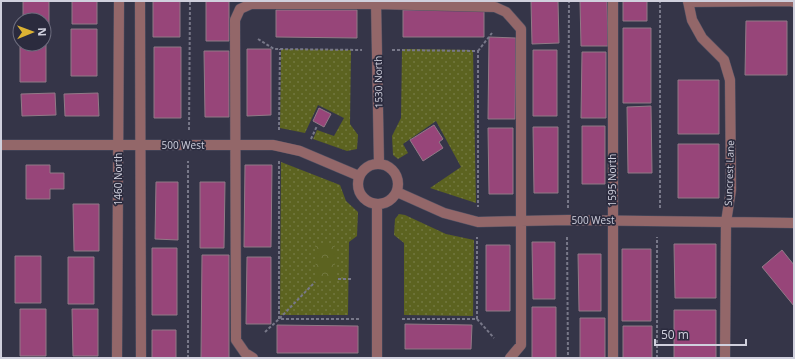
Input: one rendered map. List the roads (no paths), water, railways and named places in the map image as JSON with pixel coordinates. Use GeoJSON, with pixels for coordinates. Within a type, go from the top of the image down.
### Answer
{"type":"FeatureCollection","features":[{"type":"Feature","properties":{"kind":"street","name":"1460 North"},"geometry":{"type":"LineString","coordinates":[[117,358],[119,1]]}},
{"type":"Feature","properties":{"kind":"street"},"geometry":{"type":"LineString","coordinates":[[140,1],[141,358]]}},
{"type":"Feature","properties":{"kind":"street","name":"1595 North"},"geometry":{"type":"LineString","coordinates":[[613,1],[613,358]]}},
{"type":"Feature","properties":{"kind":"street"},"geometry":{"type":"LineString","coordinates":[[249,356],[236,340],[234,145],[235,20],[240,9],[251,4],[376,2],[495,7],[506,12],[521,29],[521,345],[510,358]]}},
{"type":"Feature","properties":{"kind":"street","name":"1530 North"},"geometry":{"type":"LineString","coordinates":[[376,2],[379,164]]}},
{"type":"Feature","properties":{"kind":"street"},"geometry":{"type":"LineString","coordinates":[[688,2],[794,2]]}},
{"type":"Feature","properties":{"kind":"street","name":"Suncrest Lane"},"geometry":{"type":"LineString","coordinates":[[688,2],[692,20],[702,38],[724,60],[730,80],[731,190],[726,222],[725,358]]}},
{"type":"Feature","properties":{"kind":"street","name":"500 West"},"geometry":{"type":"LineString","coordinates":[[1,145],[272,146],[300,151],[359,176]]}},
{"type":"Feature","properties":{"kind":"street"},"geometry":{"type":"LineString","coordinates":[[379,164],[385,165],[395,173],[398,185],[397,192],[389,201],[377,205],[365,200],[358,189],[358,182],[359,176],[367,167],[379,164]]}},
{"type":"Feature","properties":{"kind":"street","name":"500 West"},"geometry":{"type":"LineString","coordinates":[[397,192],[444,213],[478,222],[612,220],[794,223]]}},
{"type":"Feature","properties":{"kind":"street"},"geometry":{"type":"LineString","coordinates":[[377,205],[377,358]]}}]}
